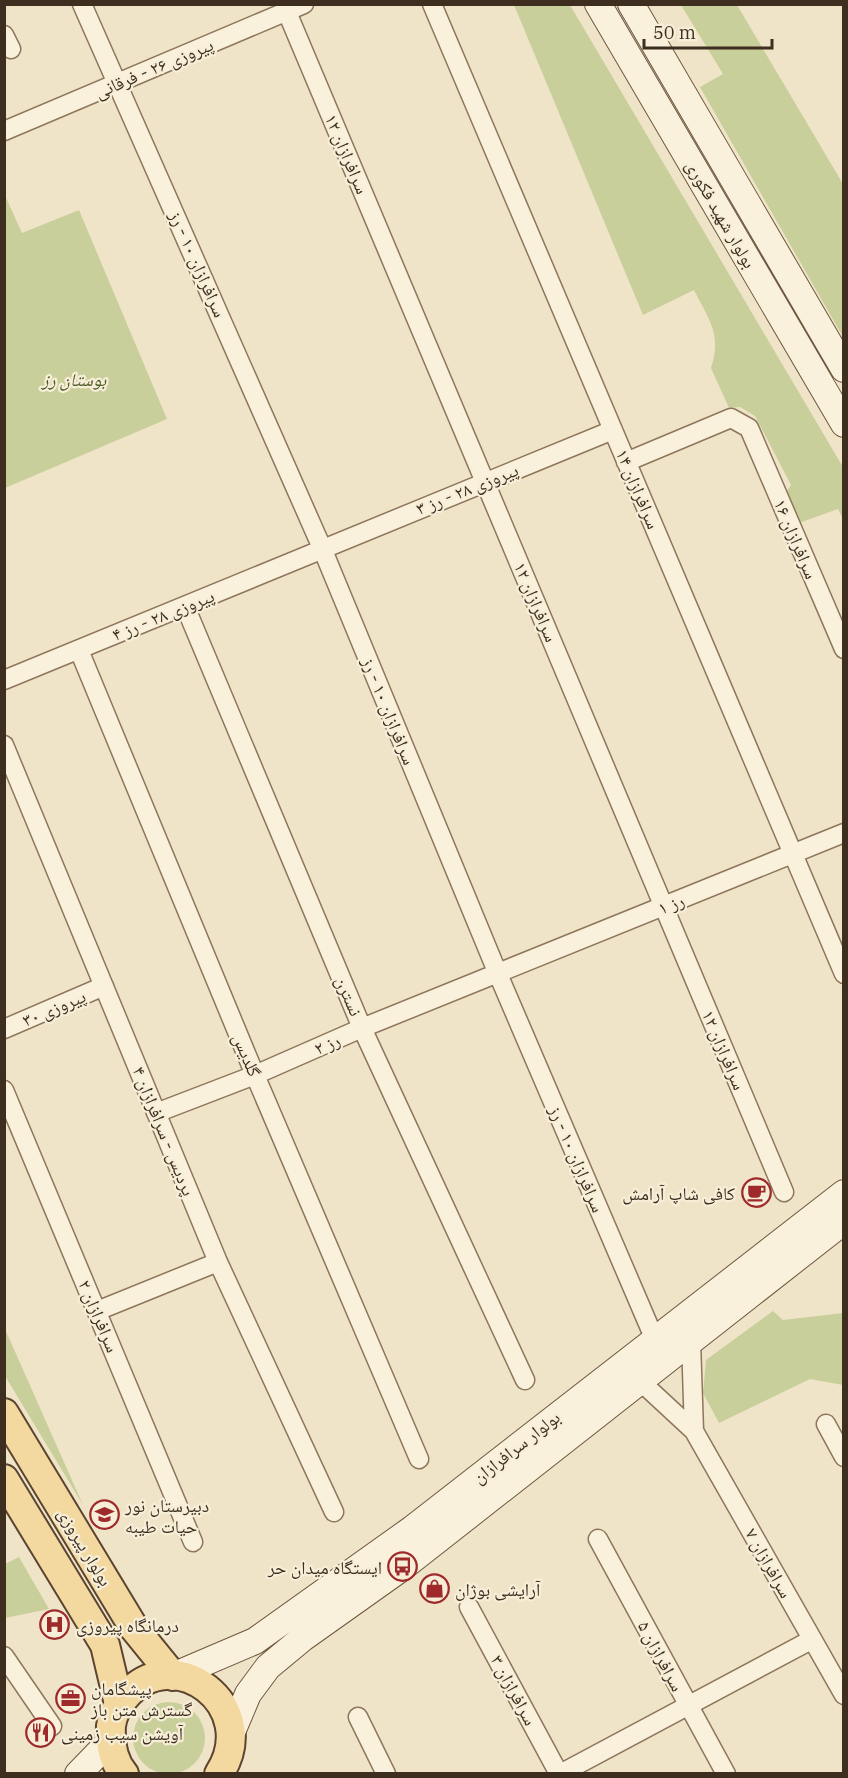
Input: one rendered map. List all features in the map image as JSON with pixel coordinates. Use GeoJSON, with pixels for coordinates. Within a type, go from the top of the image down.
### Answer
{"type":"FeatureCollection","features":[{"type":"Feature","properties":{"kind":"main road","name":"بولوار شهید فکوری"},"geometry":{"type":"LineString","coordinates":[[598,4],[843,424]]}},
{"type":"Feature","properties":{"kind":"main road","name":"بولوار شهید فکوری"},"geometry":{"type":"LineString","coordinates":[[632,4],[843,369]]}},
{"type":"Feature","properties":{"kind":"main road","name":"بولوار سرافرازان"},"geometry":{"type":"LineString","coordinates":[[173,1676],[255,1641],[412,1529],[843,1193]]}},
{"type":"Feature","properties":{"kind":"main road","name":"بولوار سرافرازان"},"geometry":{"type":"LineString","coordinates":[[232,1732],[248,1694],[268,1667],[303,1638],[403,1567],[843,1221]]}},
{"type":"Feature","properties":{"kind":"main road","name":"بولوار پیروزی"},"geometry":{"type":"LineString","coordinates":[[4,1413],[134,1628],[173,1676]]}},
{"type":"Feature","properties":{"kind":"main road","name":"بولوار پیروزی"},"geometry":{"type":"LineString","coordinates":[[4,1479],[105,1645],[119,1704]]}},
{"type":"Feature","properties":{"kind":"main road"},"geometry":{"type":"LineString","coordinates":[[123,1773],[113,1756],[110,1741],[112,1722],[119,1704],[142,1683],[157,1677],[173,1676],[191,1679],[207,1687],[219,1699],[228,1714],[232,1732],[225,1769]]}},
{"type":"Feature","properties":{"kind":"main road"},"geometry":{"type":"LineString","coordinates":[[78,1773],[110,1741]]}},
{"type":"Feature","properties":{"kind":"street","name":"سرافرازان ۱۰ - رز"},"geometry":{"type":"LineString","coordinates":[[82,4],[119,83],[322,548],[498,974],[655,1340]]}},
{"type":"Feature","properties":{"kind":"street","name":"پیروزی ۲۶ - فرقانی"},"geometry":{"type":"LineString","coordinates":[[4,131],[304,4]]}},
{"type":"Feature","properties":{"kind":"street","name":"سرافرازان ۱۴"},"geometry":{"type":"LineString","coordinates":[[432,4],[843,974]]}},
{"type":"Feature","properties":{"kind":"street","name":"سرافرازان ۱۲"},"geometry":{"type":"LineString","coordinates":[[287,12],[784,1192]]}},
{"type":"Feature","properties":{"kind":"street","name":"سرافرازان ۱۶"},"geometry":{"type":"LineString","coordinates":[[626,462],[731,418],[749,428],[843,649]]}},
{"type":"Feature","properties":{"kind":"street","name":"پیروزی ۲۸ - رز ۳"},"geometry":{"type":"LineString","coordinates":[[322,548],[613,430]]}},
{"type":"Feature","properties":{"kind":"street","name":"پیروزی ۲۸ - رز ۴"},"geometry":{"type":"LineString","coordinates":[[4,680],[322,548]]}},
{"type":"Feature","properties":{"kind":"street","name":"نسترن"},"geometry":{"type":"LineString","coordinates":[[185,606],[362,1028],[525,1380]]}},
{"type":"Feature","properties":{"kind":"street","name":"گلدیس"},"geometry":{"type":"LineString","coordinates":[[79,650],[255,1075],[419,1459]]}},
{"type":"Feature","properties":{"kind":"street","name":"پردیس - سرافرازان ۴"},"geometry":{"type":"LineString","coordinates":[[4,745],[218,1262],[333,1512]]}},
{"type":"Feature","properties":{"kind":"street","name":"رز ۱"},"geometry":{"type":"LineString","coordinates":[[498,974],[843,833]]}},
{"type":"Feature","properties":{"kind":"street","name":"رز ۲"},"geometry":{"type":"LineString","coordinates":[[156,1113],[255,1075],[362,1028],[498,974]]}},
{"type":"Feature","properties":{"kind":"street","name":"پیروزی ۳۰"},"geometry":{"type":"LineString","coordinates":[[4,1029],[104,986]]}},
{"type":"Feature","properties":{"kind":"street","name":"سرافرازان ۲"},"geometry":{"type":"LineString","coordinates":[[4,1090],[193,1542]]}},
{"type":"Feature","properties":{"kind":"street"},"geometry":{"type":"LineString","coordinates":[[97,1311],[218,1262]]}},
{"type":"Feature","properties":{"kind":"street"},"geometry":{"type":"LineString","coordinates":[[691,1341],[694,1431]]}},
{"type":"Feature","properties":{"kind":"street"},"geometry":{"type":"LineString","coordinates":[[640,1381],[694,1431]]}},
{"type":"Feature","properties":{"kind":"street"},"geometry":{"type":"LineString","coordinates":[[826,1424],[843,1456]]}},
{"type":"Feature","properties":{"kind":"street","name":"سرافرازان ۷"},"geometry":{"type":"LineString","coordinates":[[694,1431],[843,1695]]}},
{"type":"Feature","properties":{"kind":"street","name":"سرافرازان ۵"},"geometry":{"type":"LineString","coordinates":[[598,1539],[687,1706],[726,1773]]}},
{"type":"Feature","properties":{"kind":"street","name":"سرافرازان ۳"},"geometry":{"type":"LineString","coordinates":[[469,1607],[559,1773]]}},
{"type":"Feature","properties":{"kind":"street"},"geometry":{"type":"LineString","coordinates":[[559,1773],[811,1640]]}},
{"type":"Feature","properties":{"kind":"street"},"geometry":{"type":"LineString","coordinates":[[4,1656],[52,1726]]}},
{"type":"Feature","properties":{"kind":"street"},"geometry":{"type":"LineString","coordinates":[[358,1718],[386,1773]]}},
{"type":"Feature","properties":{"kind":"green space"},"geometry":{"type":"Polygon","coordinates":[[[514,5],[570,5],[843,467],[843,519],[838,509],[799,523],[785,494],[791,485],[755,416],[740,407],[729,408],[711,368],[715,346],[712,328],[694,290],[643,315],[514,5]]]}},
{"type":"Feature","properties":{"kind":"green space"},"geometry":{"type":"Polygon","coordinates":[[[681,5],[737,5],[843,184],[843,337],[700,87],[723,74],[681,5]]]}},
{"type":"Feature","properties":{"kind":"green space","name":"بوستان رز"},"geometry":{"type":"Polygon","coordinates":[[[4,193],[22,233],[79,210],[167,419],[5,488],[4,193]]]}},
{"type":"Feature","properties":{"kind":"green space"},"geometry":{"type":"Polygon","coordinates":[[[773,1311],[783,1320],[843,1313],[843,1385],[810,1379],[719,1423],[703,1393],[706,1360],[773,1311]]]}},
{"type":"Feature","properties":{"kind":"green space"},"geometry":{"type":"Polygon","coordinates":[[[5,1329],[83,1505],[5,1376],[5,1329]]]}},
{"type":"Feature","properties":{"kind":"green space"},"geometry":{"type":"Polygon","coordinates":[[[19,1557],[49,1609],[5,1618],[5,1564],[19,1557]]]}},
{"type":"Feature","properties":{"kind":"green space"},"geometry":{"type":"Polygon","coordinates":[[[176,1702],[195,1712],[203,1724],[205,1738],[203,1752],[195,1764],[183,1772],[162,1774],[143,1764],[135,1752],[133,1731],[143,1712],[155,1704],[176,1702]]]}},
{"type":"Feature","properties":{"kind":"place","name":"کافی شاپ آرامش"},"geometry":{"type":"Point","coordinates":[756,1193]}},
{"type":"Feature","properties":{"kind":"place","name":"دبیرستان نور حیات طیبه"},"geometry":{"type":"Point","coordinates":[104,1515]}},
{"type":"Feature","properties":{"kind":"place","name":"ایستگاه میدان حر"},"geometry":{"type":"Point","coordinates":[403,1567]}},
{"type":"Feature","properties":{"kind":"place","name":"آرایشی بوژان"},"geometry":{"type":"Point","coordinates":[434,1589]}},
{"type":"Feature","properties":{"kind":"place","name":"درمانگاه پیروزی"},"geometry":{"type":"Point","coordinates":[55,1625]}},
{"type":"Feature","properties":{"kind":"place","name":"پیشگامان گسترش متن باز"},"geometry":{"type":"Point","coordinates":[70,1698]}},
{"type":"Feature","properties":{"kind":"place","name":"آویشن سیب زمینی"},"geometry":{"type":"Point","coordinates":[40,1733]}}]}
